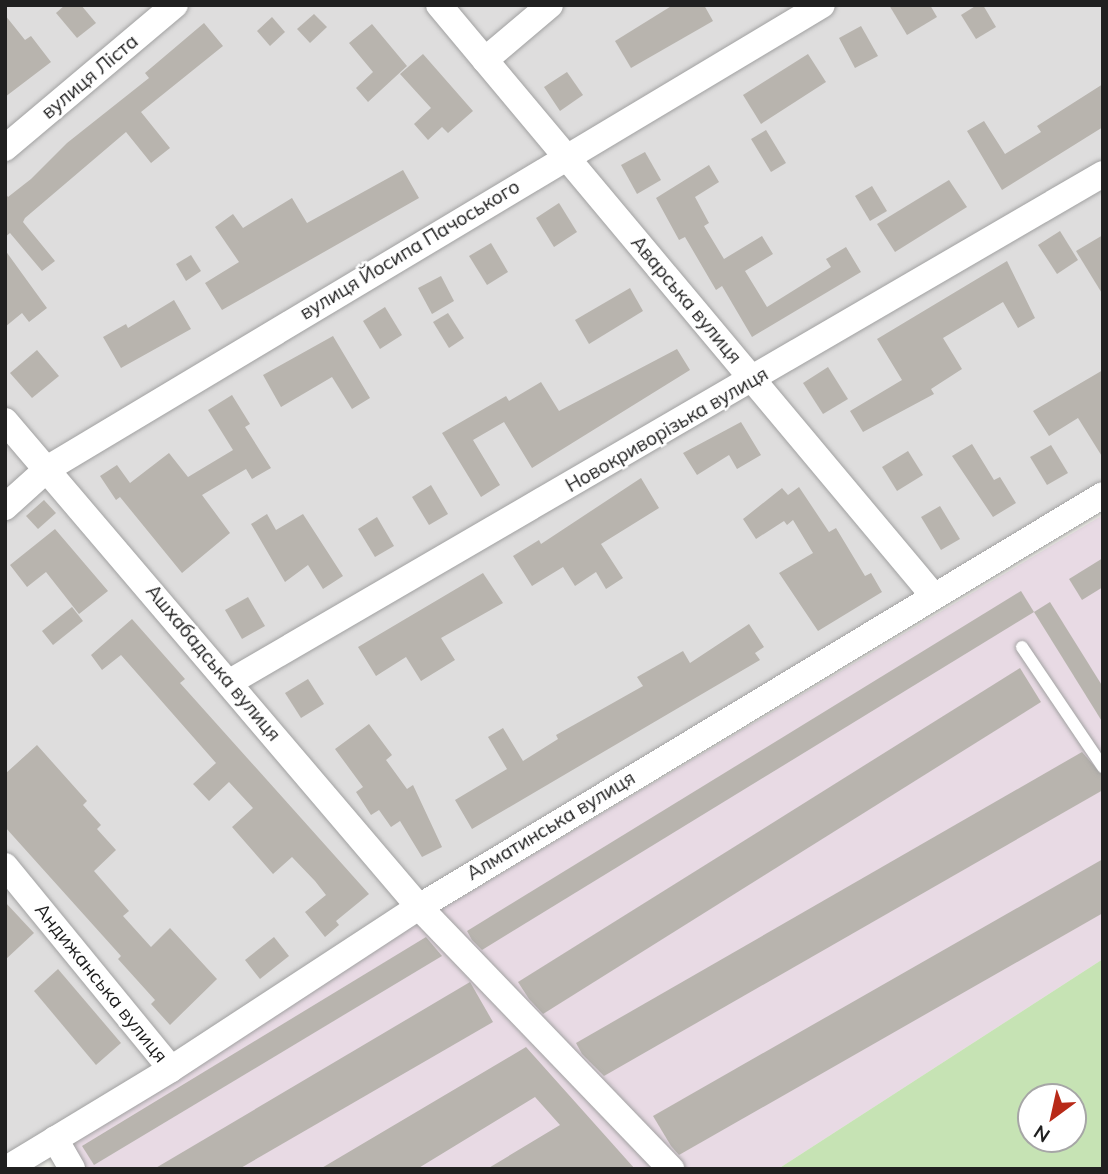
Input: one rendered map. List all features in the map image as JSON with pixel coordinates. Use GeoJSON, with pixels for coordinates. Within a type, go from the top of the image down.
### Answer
{"type":"FeatureCollection","features":[{"type":"Feature","properties":{"kind":"street","name":"вулиця Ліста"},"geometry":{"type":"LineString","coordinates":[[5,148],[175,5]]}},
{"type":"Feature","properties":{"kind":"street","name":"Аварська вулиця"},"geometry":{"type":"LineString","coordinates":[[439,5],[932,594]]}},
{"type":"Feature","properties":{"kind":"street"},"geometry":{"type":"LineString","coordinates":[[485,60],[550,5]]}},
{"type":"Feature","properties":{"kind":"street","name":"вулиця Йосипа Пачоського"},"geometry":{"type":"LineString","coordinates":[[5,507],[47,470],[566,156],[822,5]]}},
{"type":"Feature","properties":{"kind":"street","name":"Новокриворізька вулиця"},"geometry":{"type":"LineString","coordinates":[[230,682],[754,380],[1103,174]]}},
{"type":"Feature","properties":{"kind":"street","name":"Ашхабадська вулиця"},"geometry":{"type":"LineString","coordinates":[[5,421],[419,907],[671,1169]]}},
{"type":"Feature","properties":{"kind":"street","name":"Алматинська вулиця"},"geometry":{"type":"LineString","coordinates":[[6,1169],[171,1069],[419,907],[932,594],[1103,495]]}},
{"type":"Feature","properties":{"kind":"street","name":"Андижанська вулиця"},"geometry":{"type":"LineString","coordinates":[[5,866],[171,1069]]}},
{"type":"Feature","properties":{"kind":"street"},"geometry":{"type":"LineString","coordinates":[[55,1139],[72,1169]]}},
{"type":"Feature","properties":{"kind":"lane"},"geometry":{"type":"LineString","coordinates":[[1022,647],[1103,768]]}},
{"type":"Feature","properties":{"kind":"shaded area"},"geometry":{"type":"Polygon","coordinates":[[[5,5],[1103,5],[1103,493],[5,1169],[5,5]]]}},
{"type":"Feature","properties":{"kind":"shaded area"},"geometry":{"type":"Polygon","coordinates":[[[1103,515],[1103,959],[778,1169],[72,1169],[56,1139],[1103,515]]]}},
{"type":"Feature","properties":{"kind":"green space"},"geometry":{"type":"Polygon","coordinates":[[[1103,959],[1103,1169],[778,1169],[1103,959]]]}},
{"type":"Feature","properties":{"kind":"building"},"geometry":{"type":"Polygon","coordinates":[[[65,5],[81,5],[96,23],[77,38],[56,13],[65,5]]]}},
{"type":"Feature","properties":{"kind":"building"},"geometry":{"type":"Polygon","coordinates":[[[673,5],[704,5],[713,21],[631,68],[615,41],[673,5]]]}},
{"type":"Feature","properties":{"kind":"building"},"geometry":{"type":"Polygon","coordinates":[[[889,5],[930,5],[937,17],[907,35],[889,5]]]}},
{"type":"Feature","properties":{"kind":"building"},"geometry":{"type":"Polygon","coordinates":[[[977,5],[983,5],[996,27],[976,39],[961,15],[977,5]]]}},
{"type":"Feature","properties":{"kind":"building"},"geometry":{"type":"Polygon","coordinates":[[[314,14],[327,27],[310,43],[297,29],[314,14]]]}},
{"type":"Feature","properties":{"kind":"building"},"geometry":{"type":"Polygon","coordinates":[[[5,15],[25,40],[31,36],[51,62],[5,97],[5,15]]]}},
{"type":"Feature","properties":{"kind":"building"},"geometry":{"type":"Polygon","coordinates":[[[272,17],[285,32],[270,46],[257,31],[272,17]]]}},
{"type":"Feature","properties":{"kind":"building"},"geometry":{"type":"Polygon","coordinates":[[[204,23],[223,46],[141,112],[170,148],[151,163],[126,132],[25,218],[23,222],[55,261],[42,271],[10,233],[5,237],[5,193],[8,197],[31,179],[67,143],[149,78],[145,73],[204,23]]]}},
{"type":"Feature","properties":{"kind":"building"},"geometry":{"type":"Polygon","coordinates":[[[372,24],[407,66],[368,102],[356,88],[373,72],[349,43],[372,24]]]}},
{"type":"Feature","properties":{"kind":"building"},"geometry":{"type":"Polygon","coordinates":[[[861,26],[878,56],[855,68],[839,38],[861,26]]]}},
{"type":"Feature","properties":{"kind":"building"},"geometry":{"type":"Polygon","coordinates":[[[423,54],[473,111],[448,133],[442,127],[428,140],[414,124],[431,108],[400,74],[423,54]]]}},
{"type":"Feature","properties":{"kind":"building"},"geometry":{"type":"Polygon","coordinates":[[[808,54],[826,82],[761,124],[743,95],[808,54]]]}},
{"type":"Feature","properties":{"kind":"building"},"geometry":{"type":"Polygon","coordinates":[[[567,72],[583,95],[560,111],[544,87],[567,72]]]}},
{"type":"Feature","properties":{"kind":"building"},"geometry":{"type":"Polygon","coordinates":[[[1103,84],[1103,127],[1002,190],[967,131],[984,121],[1005,154],[1041,132],[1037,126],[1103,84]]]}},
{"type":"Feature","properties":{"kind":"building"},"geometry":{"type":"Polygon","coordinates":[[[766,130],[786,163],[771,172],[751,139],[766,130]]]}},
{"type":"Feature","properties":{"kind":"building"},"geometry":{"type":"Polygon","coordinates":[[[645,152],[661,180],[637,194],[621,165],[645,152]]]}},
{"type":"Feature","properties":{"kind":"building"},"geometry":{"type":"Polygon","coordinates":[[[709,165],[719,182],[695,197],[709,223],[704,226],[724,259],[762,236],[773,254],[745,271],[767,307],[831,267],[826,259],[846,247],[861,272],[752,337],[722,286],[716,290],[685,237],[679,240],[656,198],[709,165]]]}},
{"type":"Feature","properties":{"kind":"building"},"geometry":{"type":"Polygon","coordinates":[[[403,170],[419,198],[222,310],[205,283],[239,262],[215,227],[233,214],[243,228],[292,198],[307,223],[403,170]]]}},
{"type":"Feature","properties":{"kind":"building"},"geometry":{"type":"Polygon","coordinates":[[[949,180],[967,207],[895,252],[877,224],[949,180]]]}},
{"type":"Feature","properties":{"kind":"building"},"geometry":{"type":"Polygon","coordinates":[[[872,186],[887,211],[870,221],[855,196],[872,186]]]}},
{"type":"Feature","properties":{"kind":"building"},"geometry":{"type":"Polygon","coordinates":[[[559,203],[577,232],[554,247],[536,218],[559,203]]]}},
{"type":"Feature","properties":{"kind":"building"},"geometry":{"type":"Polygon","coordinates":[[[1060,231],[1078,260],[1057,274],[1038,245],[1060,231]]]}},
{"type":"Feature","properties":{"kind":"building"},"geometry":{"type":"Polygon","coordinates":[[[1103,235],[1103,295],[1076,251],[1103,235]]]}},
{"type":"Feature","properties":{"kind":"building"},"geometry":{"type":"Polygon","coordinates":[[[491,243],[508,272],[487,285],[469,256],[491,243]]]}},
{"type":"Feature","properties":{"kind":"building"},"geometry":{"type":"Polygon","coordinates":[[[5,250],[47,308],[29,322],[22,313],[5,327],[5,250]]]}},
{"type":"Feature","properties":{"kind":"building"},"geometry":{"type":"Polygon","coordinates":[[[191,255],[201,271],[186,281],[176,264],[191,255]]]}},
{"type":"Feature","properties":{"kind":"building"},"geometry":{"type":"Polygon","coordinates":[[[1007,261],[1035,318],[1018,328],[1003,302],[943,338],[962,369],[931,389],[934,394],[863,432],[850,411],[902,380],[877,339],[1007,261]]]}},
{"type":"Feature","properties":{"kind":"building"},"geometry":{"type":"Polygon","coordinates":[[[441,276],[454,301],[432,314],[418,288],[441,276]]]}},
{"type":"Feature","properties":{"kind":"building"},"geometry":{"type":"Polygon","coordinates":[[[630,288],[643,311],[589,344],[575,320],[630,288]]]}},
{"type":"Feature","properties":{"kind":"building"},"geometry":{"type":"Polygon","coordinates":[[[174,300],[191,329],[121,368],[103,337],[126,324],[128,328],[174,300]]]}},
{"type":"Feature","properties":{"kind":"building"},"geometry":{"type":"Polygon","coordinates":[[[385,307],[402,335],[380,349],[363,321],[385,307]]]}},
{"type":"Feature","properties":{"kind":"building"},"geometry":{"type":"Polygon","coordinates":[[[448,313],[464,338],[449,348],[433,322],[448,313]]]}},
{"type":"Feature","properties":{"kind":"building"},"geometry":{"type":"Polygon","coordinates":[[[333,336],[370,398],[352,409],[332,377],[281,407],[263,375],[333,336]]]}},
{"type":"Feature","properties":{"kind":"building"},"geometry":{"type":"Polygon","coordinates":[[[677,349],[690,370],[532,468],[504,422],[473,440],[500,485],[481,497],[442,433],[506,396],[509,401],[541,382],[559,411],[677,349]]]}},
{"type":"Feature","properties":{"kind":"building"},"geometry":{"type":"Polygon","coordinates":[[[37,350],[59,376],[32,398],[10,373],[37,350]]]}},
{"type":"Feature","properties":{"kind":"building"},"geometry":{"type":"Polygon","coordinates":[[[828,367],[848,399],[823,414],[803,383],[828,367]]]}},
{"type":"Feature","properties":{"kind":"building"},"geometry":{"type":"Polygon","coordinates":[[[1103,370],[1103,458],[1078,418],[1049,436],[1033,411],[1103,370]]]}},
{"type":"Feature","properties":{"kind":"building"},"geometry":{"type":"Polygon","coordinates":[[[232,395],[250,424],[245,427],[271,468],[252,479],[246,469],[202,495],[230,533],[182,573],[120,497],[116,500],[100,476],[117,465],[130,483],[169,453],[188,477],[233,450],[208,410],[232,395]]]}},
{"type":"Feature","properties":{"kind":"building"},"geometry":{"type":"Polygon","coordinates":[[[741,422],[761,455],[737,469],[729,455],[697,475],[683,453],[741,422]]]}},
{"type":"Feature","properties":{"kind":"building"},"geometry":{"type":"Polygon","coordinates":[[[972,444],[994,480],[1000,477],[1016,503],[993,517],[952,456],[972,444]]]}},
{"type":"Feature","properties":{"kind":"building"},"geometry":{"type":"Polygon","coordinates":[[[1051,445],[1068,473],[1047,485],[1030,457],[1051,445]]]}},
{"type":"Feature","properties":{"kind":"building"},"geometry":{"type":"Polygon","coordinates":[[[908,451],[923,475],[897,491],[882,467],[908,451]]]}},
{"type":"Feature","properties":{"kind":"building"},"geometry":{"type":"Polygon","coordinates":[[[641,478],[659,508],[601,544],[623,578],[606,589],[596,572],[575,586],[563,567],[532,586],[513,556],[539,540],[541,544],[641,478]]]}},
{"type":"Feature","properties":{"kind":"building"},"geometry":{"type":"Polygon","coordinates":[[[431,485],[448,514],[429,525],[412,497],[431,485]]]}},
{"type":"Feature","properties":{"kind":"building"},"geometry":{"type":"Polygon","coordinates":[[[799,487],[829,532],[836,528],[865,576],[871,573],[882,592],[818,631],[779,573],[813,553],[793,520],[787,525],[784,521],[756,539],[743,519],[782,488],[788,495],[799,487]]]}},
{"type":"Feature","properties":{"kind":"building"},"geometry":{"type":"Polygon","coordinates":[[[44,500],[56,513],[38,529],[26,516],[44,500]]]}},
{"type":"Feature","properties":{"kind":"building"},"geometry":{"type":"Polygon","coordinates":[[[940,506],[960,539],[941,550],[921,517],[940,506]]]}},
{"type":"Feature","properties":{"kind":"building"},"geometry":{"type":"Polygon","coordinates":[[[267,514],[276,530],[303,514],[343,576],[323,589],[308,565],[285,582],[251,524],[267,514]]]}},
{"type":"Feature","properties":{"kind":"building"},"geometry":{"type":"Polygon","coordinates":[[[377,517],[394,546],[375,557],[358,529],[377,517]]]}},
{"type":"Feature","properties":{"kind":"building"},"geometry":{"type":"Polygon","coordinates":[[[55,529],[108,591],[79,614],[46,572],[27,587],[10,565],[55,529]]]}},
{"type":"Feature","properties":{"kind":"building"},"geometry":{"type":"Polygon","coordinates":[[[1103,558],[1103,587],[1082,600],[1069,579],[1103,558]]]}},
{"type":"Feature","properties":{"kind":"building"},"geometry":{"type":"Polygon","coordinates":[[[483,573],[503,603],[441,638],[455,660],[421,681],[406,657],[376,676],[358,647],[483,573]]]}},
{"type":"Feature","properties":{"kind":"building"},"geometry":{"type":"Polygon","coordinates":[[[1021,591],[1034,612],[482,950],[472,940],[467,931],[1021,591]]]}},
{"type":"Feature","properties":{"kind":"building"},"geometry":{"type":"Polygon","coordinates":[[[248,597],[265,626],[242,639],[225,610],[248,597]]]}},
{"type":"Feature","properties":{"kind":"building"},"geometry":{"type":"Polygon","coordinates":[[[1050,602],[1103,687],[1103,723],[1034,612],[1050,602]]]}},
{"type":"Feature","properties":{"kind":"building"},"geometry":{"type":"Polygon","coordinates":[[[72,607],[83,621],[53,645],[42,631],[72,607]]]}},
{"type":"Feature","properties":{"kind":"building"},"geometry":{"type":"Polygon","coordinates":[[[132,619],[185,679],[180,683],[369,894],[336,921],[339,925],[325,937],[305,912],[326,895],[315,881],[292,857],[273,874],[232,827],[253,808],[229,782],[209,801],[193,784],[216,763],[121,655],[102,670],[91,655],[132,619]]]}},
{"type":"Feature","properties":{"kind":"building"},"geometry":{"type":"Polygon","coordinates":[[[749,624],[764,647],[755,653],[760,660],[472,829],[455,800],[507,769],[488,737],[503,728],[523,761],[558,739],[556,735],[643,686],[637,677],[683,651],[690,663],[749,624]]]}},
{"type":"Feature","properties":{"kind":"building"},"geometry":{"type":"Polygon","coordinates":[[[1020,668],[1041,702],[543,1014],[529,999],[518,982],[1020,668]]]}},
{"type":"Feature","properties":{"kind":"building"},"geometry":{"type":"Polygon","coordinates":[[[308,679],[324,704],[301,718],[285,693],[308,679]]]}},
{"type":"Feature","properties":{"kind":"building"},"geometry":{"type":"Polygon","coordinates":[[[369,724],[392,755],[386,760],[407,789],[413,785],[442,847],[422,857],[400,821],[391,827],[379,810],[371,815],[356,792],[363,787],[335,749],[369,724]]]}},
{"type":"Feature","properties":{"kind":"building"},"geometry":{"type":"Polygon","coordinates":[[[37,745],[87,801],[83,805],[101,825],[97,829],[116,850],[94,871],[129,911],[123,916],[151,947],[170,928],[217,979],[170,1025],[151,1004],[155,1000],[118,959],[121,956],[5,827],[5,774],[37,745]]]}},
{"type":"Feature","properties":{"kind":"building"},"geometry":{"type":"Polygon","coordinates":[[[1082,752],[1103,776],[1103,790],[604,1076],[582,1054],[576,1043],[1082,752]]]}},
{"type":"Feature","properties":{"kind":"building"},"geometry":{"type":"Polygon","coordinates":[[[1103,859],[1103,913],[679,1155],[671,1146],[653,1116],[1103,859]]]}},
{"type":"Feature","properties":{"kind":"building"},"geometry":{"type":"Polygon","coordinates":[[[5,902],[34,933],[5,960],[5,902]]]}},
{"type":"Feature","properties":{"kind":"building"},"geometry":{"type":"Polygon","coordinates":[[[274,937],[289,956],[260,979],[245,960],[274,937]]]}},
{"type":"Feature","properties":{"kind":"building"},"geometry":{"type":"Polygon","coordinates":[[[426,937],[442,956],[94,1165],[82,1146],[426,937]]]}},
{"type":"Feature","properties":{"kind":"building"},"geometry":{"type":"Polygon","coordinates":[[[58,969],[121,1043],[96,1065],[34,991],[58,969]]]}},
{"type":"Feature","properties":{"kind":"building"},"geometry":{"type":"Polygon","coordinates":[[[470,982],[493,1022],[239,1169],[154,1169],[470,982]]]}},
{"type":"Feature","properties":{"kind":"building"},"geometry":{"type":"Polygon","coordinates":[[[526,1047],[635,1169],[487,1169],[560,1125],[535,1097],[417,1169],[320,1169],[526,1047]]]}}]}
